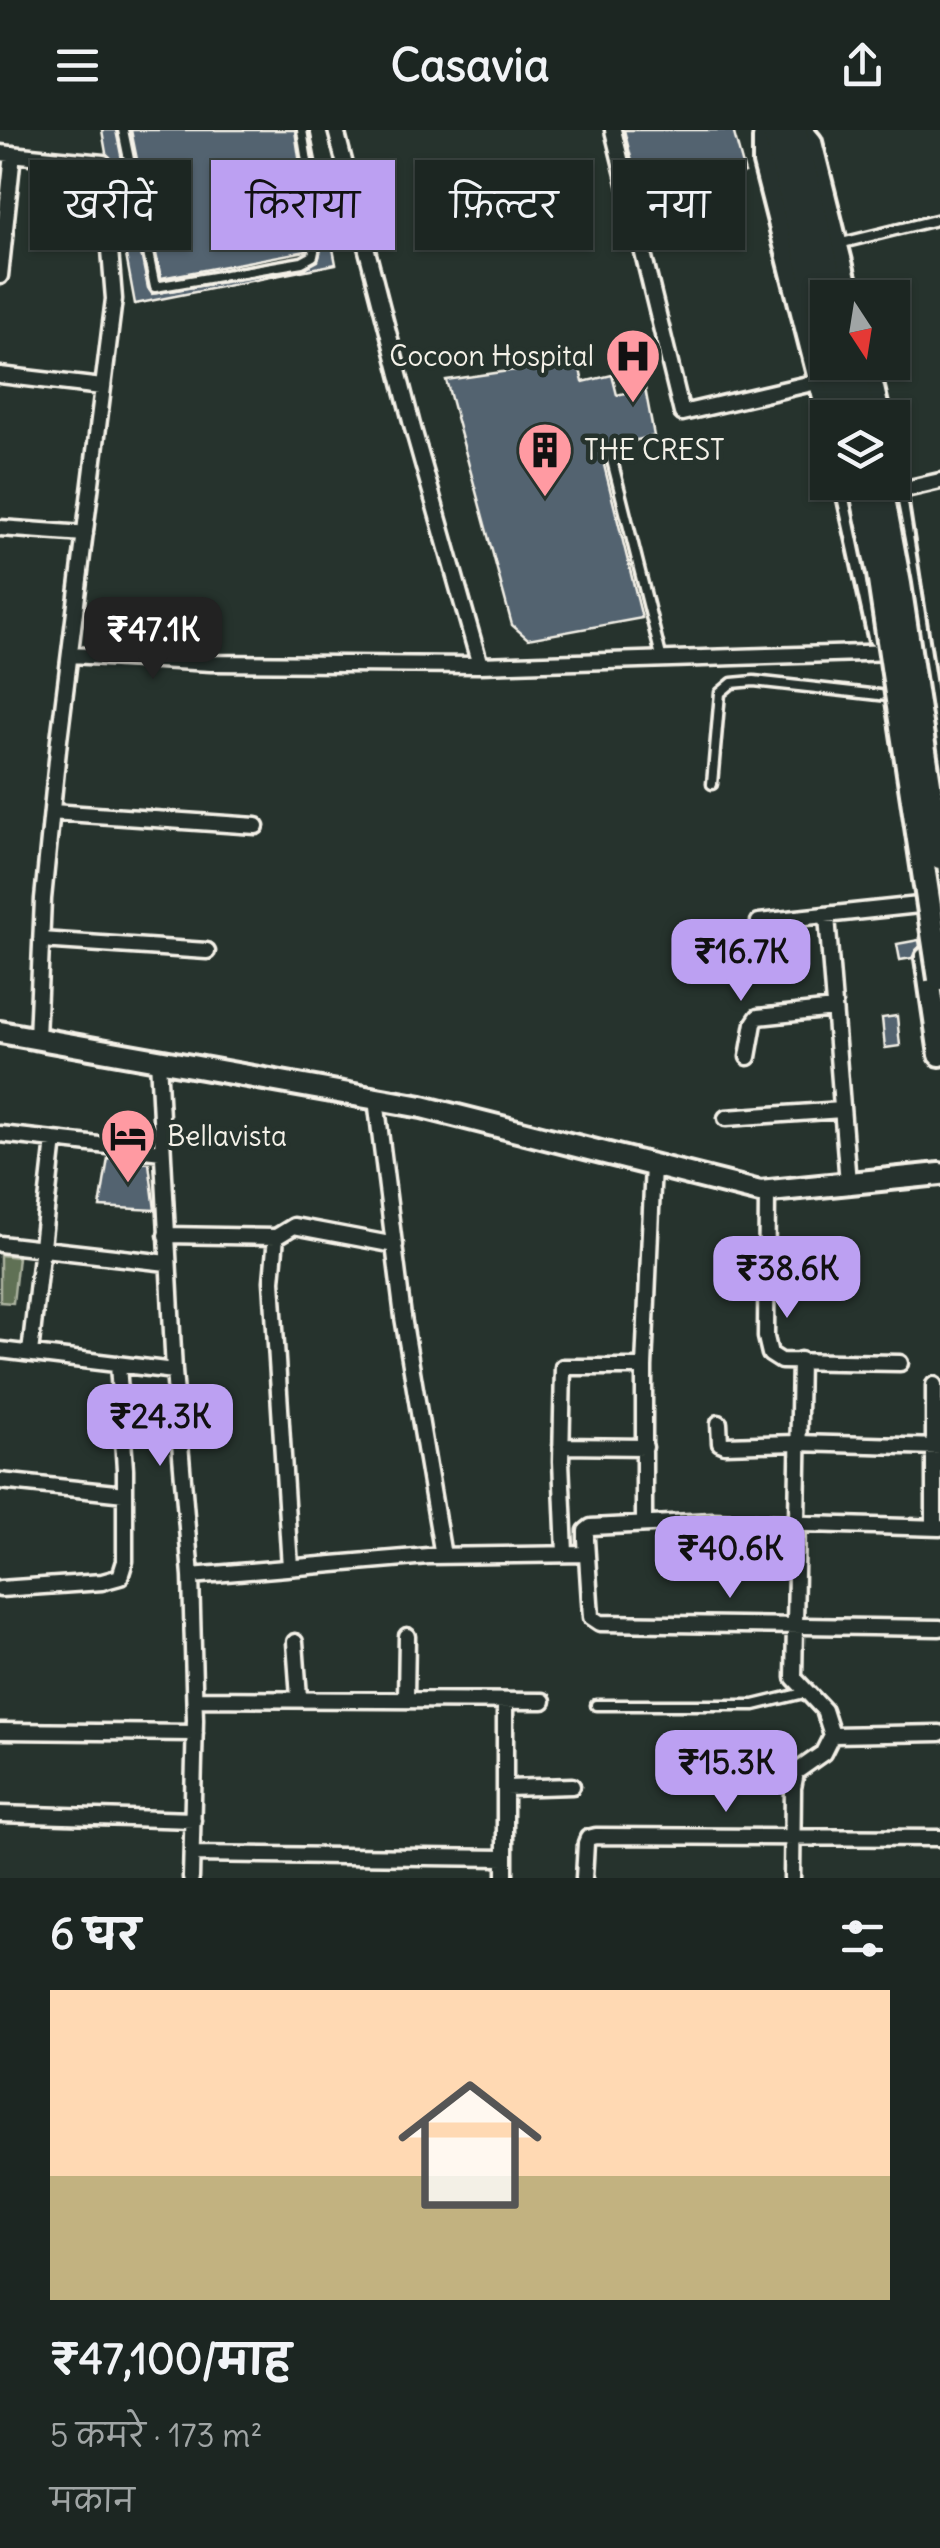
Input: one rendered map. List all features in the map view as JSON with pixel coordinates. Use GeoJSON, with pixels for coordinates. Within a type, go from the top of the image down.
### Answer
{"type":"FeatureCollection","features":[{"type":"Feature","properties":{"kind":"main road"},"geometry":{"type":"LineString","coordinates":[[772,130],[791,159],[830,280]]}},
{"type":"Feature","properties":{"kind":"main road"},"geometry":{"type":"LineString","coordinates":[[798,130],[791,159],[815,280]]}},
{"type":"Feature","properties":{"kind":"main road"},"geometry":{"type":"LineString","coordinates":[[864,500],[879,574],[940,979]]}},
{"type":"Feature","properties":{"kind":"main road"},"geometry":{"type":"LineString","coordinates":[[892,500],[900,584],[940,857]]}},
{"type":"Feature","properties":{"kind":"street"},"geometry":{"type":"LineString","coordinates":[[336,130],[412,425],[480,665]]}},
{"type":"Feature","properties":{"kind":"street"},"geometry":{"type":"LineString","coordinates":[[613,130],[682,413],[810,377]]}},
{"type":"Feature","properties":{"kind":"street"},"geometry":{"type":"LineString","coordinates":[[772,130],[764,138],[764,163],[810,318]]}},
{"type":"Feature","properties":{"kind":"street"},"geometry":{"type":"LineString","coordinates":[[798,130],[811,142],[845,280]]}},
{"type":"Feature","properties":{"kind":"street"},"geometry":{"type":"LineString","coordinates":[[0,276],[6,153],[102,162],[114,299],[52,812],[37,1038]]}},
{"type":"Feature","properties":{"kind":"street"},"geometry":{"type":"LineString","coordinates":[[0,375],[102,387]]}},
{"type":"Feature","properties":{"kind":"street"},"geometry":{"type":"LineString","coordinates":[[910,481],[940,482]]}},
{"type":"Feature","properties":{"kind":"street"},"geometry":{"type":"LineString","coordinates":[[849,500],[882,654],[940,1055]]}},
{"type":"Feature","properties":{"kind":"street"},"geometry":{"type":"LineString","coordinates":[[893,500],[920,649],[932,675],[940,784]]}},
{"type":"Feature","properties":{"kind":"street"},"geometry":{"type":"LineString","coordinates":[[0,528],[85,534]]}},
{"type":"Feature","properties":{"kind":"street"},"geometry":{"type":"LineString","coordinates":[[71,656],[212,663],[480,665],[882,654],[920,649]]}},
{"type":"Feature","properties":{"kind":"street"},"geometry":{"type":"LineString","coordinates":[[52,812],[256,826]]}},
{"type":"Feature","properties":{"kind":"street"},"geometry":{"type":"LineString","coordinates":[[758,922],[919,905]]}},
{"type":"Feature","properties":{"kind":"street"},"geometry":{"type":"LineString","coordinates":[[827,916],[848,1183]]}},
{"type":"Feature","properties":{"kind":"street"},"geometry":{"type":"LineString","coordinates":[[41,940],[207,951]]}},
{"type":"Feature","properties":{"kind":"street"},"geometry":{"type":"LineString","coordinates":[[748,1057],[758,1016],[834,1009]]}},
{"type":"Feature","properties":{"kind":"street"},"geometry":{"type":"LineString","coordinates":[[0,1032],[422,1107],[766,1191],[940,1174]]}},
{"type":"Feature","properties":{"kind":"street"},"geometry":{"type":"LineString","coordinates":[[158,1059],[167,1263],[191,1576],[195,1733],[191,1878]]}},
{"type":"Feature","properties":{"kind":"street"},"geometry":{"type":"LineString","coordinates":[[376,1098],[403,1317],[443,1556]]}},
{"type":"Feature","properties":{"kind":"street"},"geometry":{"type":"LineString","coordinates":[[726,1118],[842,1110]]}},
{"type":"Feature","properties":{"kind":"street"},"geometry":{"type":"LineString","coordinates":[[0,1134],[162,1152]]}},
{"type":"Feature","properties":{"kind":"street"},"geometry":{"type":"LineString","coordinates":[[30,1354],[54,1140]]}},
{"type":"Feature","properties":{"kind":"street"},"geometry":{"type":"LineString","coordinates":[[644,1524],[644,1367],[654,1166]]}},
{"type":"Feature","properties":{"kind":"street"},"geometry":{"type":"LineString","coordinates":[[766,1191],[766,1337],[770,1354],[781,1361],[900,1364]]}},
{"type":"Feature","properties":{"kind":"street"},"geometry":{"type":"LineString","coordinates":[[166,1234],[276,1237],[294,1226],[396,1245]]}},
{"type":"Feature","properties":{"kind":"street"},"geometry":{"type":"LineString","coordinates":[[276,1237],[272,1281],[290,1566]]}},
{"type":"Feature","properties":{"kind":"street"},"geometry":{"type":"LineString","coordinates":[[0,1244],[167,1263]]}},
{"type":"Feature","properties":{"kind":"street"},"geometry":{"type":"LineString","coordinates":[[0,1350],[174,1371]]}},
{"type":"Feature","properties":{"kind":"street"},"geometry":{"type":"LineString","coordinates":[[792,1878],[796,1772],[824,1753],[832,1735],[824,1710],[794,1678],[800,1360]]}},
{"type":"Feature","properties":{"kind":"street"},"geometry":{"type":"LineString","coordinates":[[0,1589],[120,1578],[126,1561],[118,1364]]}},
{"type":"Feature","properties":{"kind":"street"},"geometry":{"type":"LineString","coordinates":[[565,1553],[564,1367],[644,1367]]}},
{"type":"Feature","properties":{"kind":"street"},"geometry":{"type":"LineString","coordinates":[[934,1385],[937,1528],[796,1523],[591,1527],[586,1531],[586,1554],[591,1617],[600,1623],[940,1628]]}},
{"type":"Feature","properties":{"kind":"street"},"geometry":{"type":"LineString","coordinates":[[719,1423],[722,1445],[937,1447]]}},
{"type":"Feature","properties":{"kind":"street"},"geometry":{"type":"LineString","coordinates":[[562,1446],[645,1447]]}},
{"type":"Feature","properties":{"kind":"street"},"geometry":{"type":"LineString","coordinates":[[0,1481],[125,1494]]}},
{"type":"Feature","properties":{"kind":"street"},"geometry":{"type":"LineString","coordinates":[[191,1576],[443,1556],[586,1554]]}},
{"type":"Feature","properties":{"kind":"street"},"geometry":{"type":"LineString","coordinates":[[406,1699],[407,1636]]}},
{"type":"Feature","properties":{"kind":"street"},"geometry":{"type":"LineString","coordinates":[[296,1642],[299,1697]]}},
{"type":"Feature","properties":{"kind":"street"},"geometry":{"type":"LineString","coordinates":[[194,1699],[543,1702]]}},
{"type":"Feature","properties":{"kind":"street"},"geometry":{"type":"LineString","coordinates":[[505,1701],[505,1878]]}},
{"type":"Feature","properties":{"kind":"street"},"geometry":{"type":"LineString","coordinates":[[0,1730],[195,1733]]}},
{"type":"Feature","properties":{"kind":"street"},"geometry":{"type":"LineString","coordinates":[[832,1735],[940,1732]]}},
{"type":"Feature","properties":{"kind":"street"},"geometry":{"type":"LineString","coordinates":[[506,1788],[572,1786]]}},
{"type":"Feature","properties":{"kind":"street"},"geometry":{"type":"LineString","coordinates":[[0,1814],[193,1820]]}},
{"type":"Feature","properties":{"kind":"street"},"geometry":{"type":"LineString","coordinates":[[584,1878],[586,1843],[596,1836],[940,1838]]}},
{"type":"Feature","properties":{"kind":"street"},"geometry":{"type":"LineString","coordinates":[[192,1854],[505,1858]]}},
{"type":"Feature","properties":{"kind":"lane"},"geometry":{"type":"LineString","coordinates":[[123,130],[155,288],[302,262],[313,256],[318,231],[302,130]]}},
{"type":"Feature","properties":{"kind":"lane"},"geometry":{"type":"LineString","coordinates":[[836,244],[940,219]]}},
{"type":"Feature","properties":{"kind":"lane"},"geometry":{"type":"LineString","coordinates":[[612,456],[662,661]]}},
{"type":"Feature","properties":{"kind":"lane"},"geometry":{"type":"LineString","coordinates":[[712,784],[720,693],[732,683],[754,681],[888,696]]}},
{"type":"Feature","properties":{"kind":"lane"},"geometry":{"type":"LineString","coordinates":[[596,1705],[754,1705],[808,1692]]}},
{"type":"Feature","properties":{"kind":"green space"},"geometry":{"type":"Polygon","coordinates":[[[0,1255],[18,1257],[13,1303],[0,1302],[0,1255]]]}},
{"type":"Feature","properties":{"kind":"building"},"geometry":{"type":"Polygon","coordinates":[[[102,130],[116,130],[122,160],[112,160],[106,153],[102,130]]]}},
{"type":"Feature","properties":{"kind":"building"},"geometry":{"type":"Polygon","coordinates":[[[131,130],[295,130],[299,160],[211,160],[211,250],[306,251],[161,278],[155,250],[191,250],[191,160],[137,160],[131,130]]]}},
{"type":"Feature","properties":{"kind":"building"},"geometry":{"type":"Polygon","coordinates":[[[624,130],[733,130],[741,160],[632,160],[624,130]]]}},
{"type":"Feature","properties":{"kind":"building"},"geometry":{"type":"Polygon","coordinates":[[[125,250],[140,250],[152,294],[303,269],[318,261],[320,250],[333,250],[336,264],[135,304],[125,250]]]}},
{"type":"Feature","properties":{"kind":"building","name":"THE CREST"},"geometry":{"type":"Polygon","coordinates":[[[578,361],[583,382],[612,375],[617,395],[645,388],[654,436],[600,449],[642,618],[528,639],[512,625],[446,380],[578,361]]]}},
{"type":"Feature","properties":{"kind":"building"},"geometry":{"type":"Polygon","coordinates":[[[919,940],[920,946],[912,958],[900,960],[897,944],[919,940]]]}},
{"type":"Feature","properties":{"kind":"building"},"geometry":{"type":"Polygon","coordinates":[[[897,1016],[900,1046],[885,1048],[882,1018],[897,1016]]]}},
{"type":"Feature","properties":{"kind":"building","name":"Bellavista"},"geometry":{"type":"Polygon","coordinates":[[[108,1158],[149,1163],[155,1210],[100,1207],[108,1158]]]}},
{"type":"Feature","properties":{"kind":"place","name":"Cocoon Hospital"},"geometry":{"type":"Point","coordinates":[633,405]}},
{"type":"Feature","properties":{"kind":"place","name":"THE CREST"},"geometry":{"type":"Point","coordinates":[545,499]}},
{"type":"Feature","properties":{"kind":"place","name":"Bellavista"},"geometry":{"type":"Point","coordinates":[128,1185]}}]}
